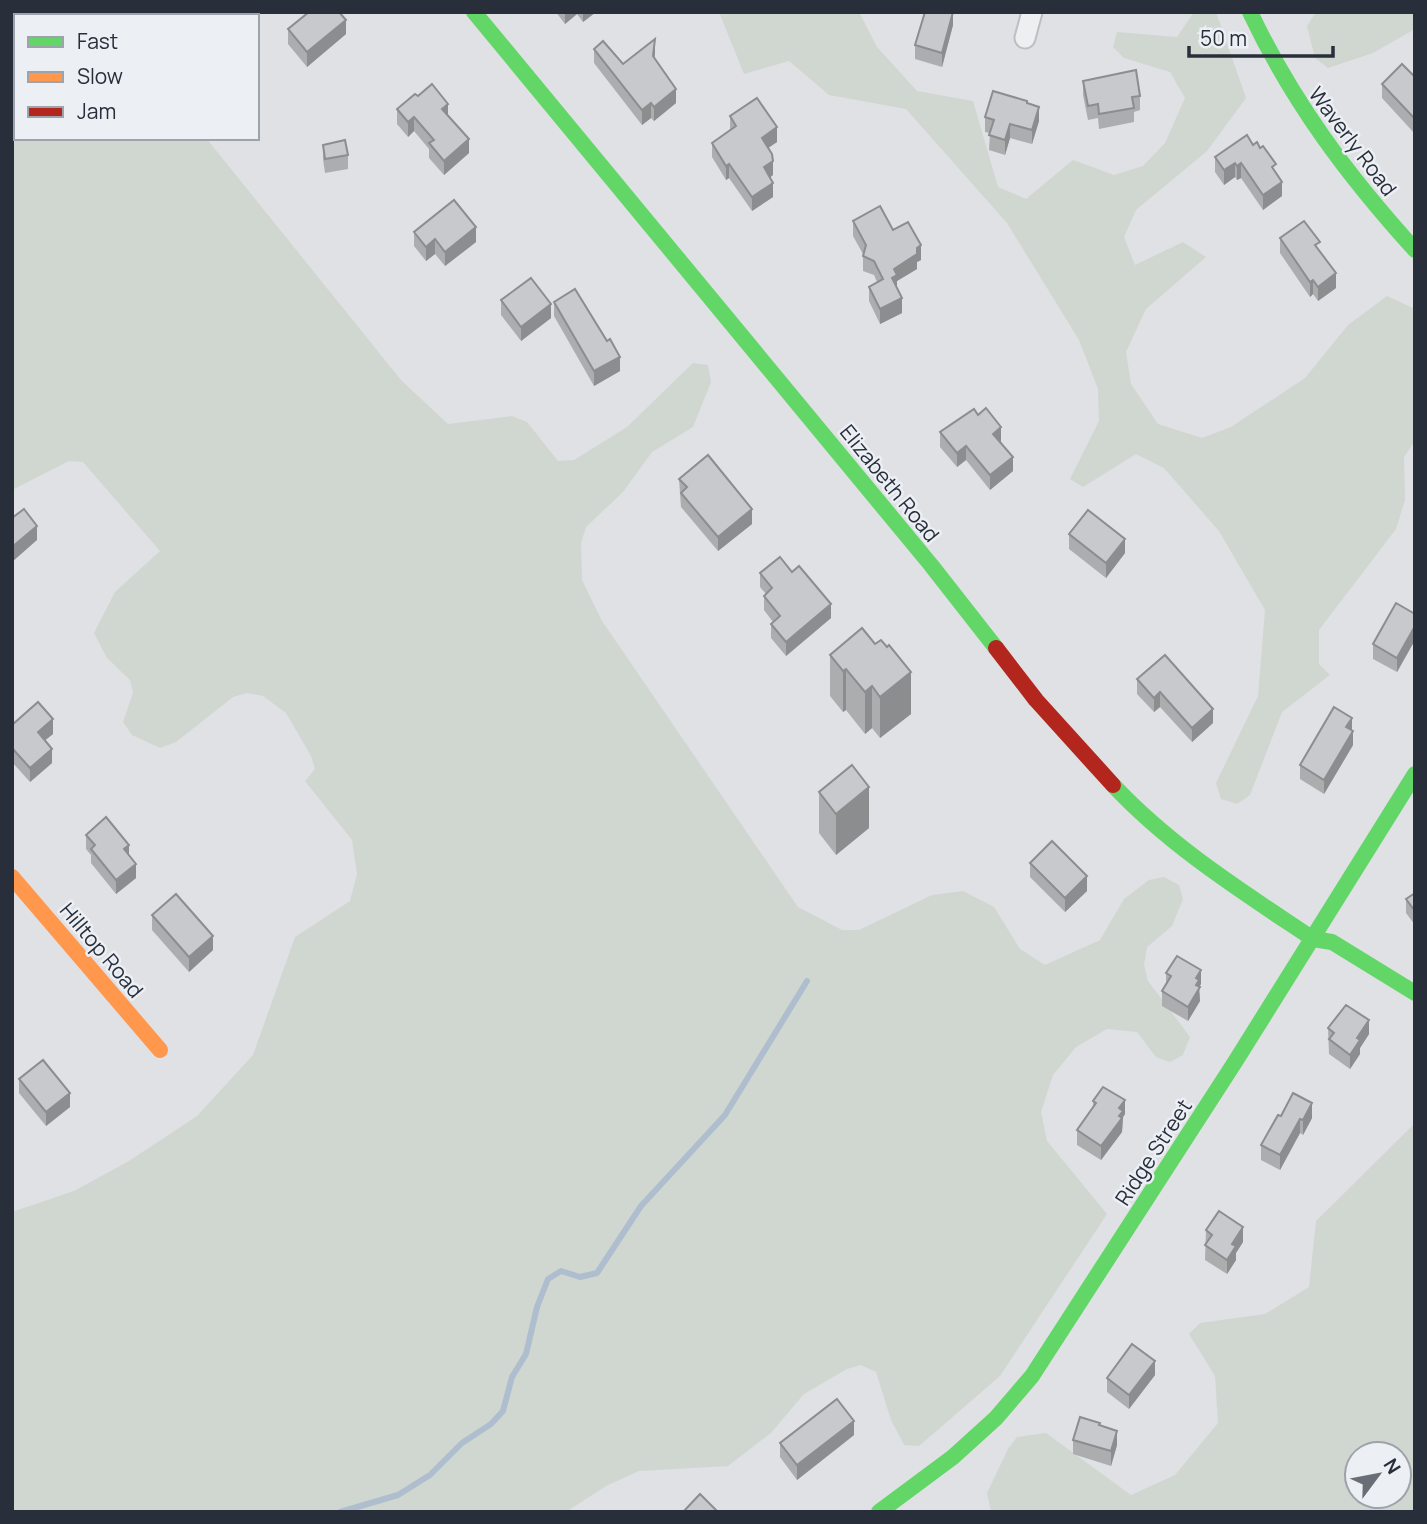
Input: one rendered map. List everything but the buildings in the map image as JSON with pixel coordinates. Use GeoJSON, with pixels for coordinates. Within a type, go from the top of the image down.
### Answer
{"type":"FeatureCollection","features":[{"type":"Feature","properties":{"kind":"street","name":"Elizabeth Road"},"geometry":{"type":"LineString","coordinates":[[474,12],[931,565],[1036,700],[1131,804],[1199,862],[1313,939],[1332,942],[1415,993]]}},
{"type":"Feature","properties":{"kind":"street"},"geometry":{"type":"LineString","coordinates":[[1025,38],[1032,12]]}},
{"type":"Feature","properties":{"kind":"street","name":"Waverly Road"},"geometry":{"type":"LineString","coordinates":[[1250,12],[1287,87],[1322,139],[1360,191],[1415,250]]}},
{"type":"Feature","properties":{"kind":"street","name":"Ridge Street"},"geometry":{"type":"LineString","coordinates":[[879,1512],[953,1457],[988,1426],[1032,1376],[1313,939],[1415,775]]}},
{"type":"Feature","properties":{"kind":"street","name":"Hilltop Road"},"geometry":{"type":"LineString","coordinates":[[12,877],[160,1050]]}},
{"type":"Feature","properties":{"kind":"shaded area"},"geometry":{"type":"Polygon","coordinates":[[[12,12],[110,14],[14,14],[14,140],[208,140],[401,380],[448,424],[512,416],[527,422],[558,461],[574,460],[627,427],[693,363],[708,365],[711,382],[693,427],[652,452],[623,492],[586,527],[581,543],[582,580],[602,621],[798,907],[842,930],[859,930],[932,895],[963,891],[994,907],[1020,949],[1045,965],[1100,940],[1124,899],[1149,880],[1164,877],[1179,885],[1183,899],[1172,926],[1147,947],[1144,965],[1148,981],[1190,1037],[1183,1055],[1170,1062],[1156,1057],[1137,1032],[1107,1029],[1076,1047],[1053,1075],[1041,1112],[1047,1141],[1107,1214],[1000,1376],[919,1446],[904,1445],[891,1420],[876,1372],[861,1365],[847,1369],[804,1394],[771,1433],[728,1466],[639,1471],[606,1486],[566,1512],[12,1512],[12,1212],[74,1191],[129,1161],[197,1116],[253,1055],[295,937],[350,901],[357,874],[352,840],[305,781],[315,769],[311,756],[286,713],[263,696],[247,693],[233,697],[176,742],[160,748],[132,735],[123,722],[133,693],[130,680],[107,658],[94,633],[115,592],[160,551],[83,462],[69,461],[12,490],[12,12]]]}},
{"type":"Feature","properties":{"kind":"shaded area"},"geometry":{"type":"Polygon","coordinates":[[[719,12],[859,12],[877,47],[917,91],[973,101],[998,187],[1026,199],[1073,160],[1114,175],[1143,166],[1165,143],[1185,98],[1170,72],[1124,58],[1113,47],[1117,32],[1177,37],[1194,12],[1216,12],[1246,98],[1207,151],[1136,210],[1124,237],[1135,265],[1183,242],[1206,257],[1146,309],[1126,352],[1131,384],[1158,424],[1202,438],[1231,427],[1305,378],[1348,325],[1387,296],[1415,309],[1415,441],[1404,457],[1405,500],[1396,529],[1319,630],[1319,664],[1330,675],[1282,712],[1250,795],[1237,804],[1221,799],[1216,783],[1258,696],[1265,610],[1219,531],[1164,468],[1136,454],[1083,487],[1070,479],[1099,421],[1098,389],[1079,340],[1007,223],[906,109],[829,95],[789,61],[744,74],[719,12]]]}},
{"type":"Feature","properties":{"kind":"shaded area"},"geometry":{"type":"Polygon","coordinates":[[[1316,12],[1415,12],[1415,29],[1373,53],[1328,68],[1315,58],[1307,26],[1316,12]]]}},
{"type":"Feature","properties":{"kind":"shaded area"},"geometry":{"type":"Polygon","coordinates":[[[1415,1123],[1415,1512],[991,1512],[987,1493],[1008,1449],[1017,1437],[1046,1433],[1131,1495],[1175,1475],[1218,1423],[1215,1376],[1189,1334],[1200,1323],[1265,1314],[1309,1287],[1316,1221],[1415,1123]]]}},
{"type":"Feature","properties":{"kind":"waterway"},"geometry":{"type":"LineString","coordinates":[[340,1512],[398,1495],[430,1475],[462,1443],[491,1424],[503,1411],[512,1377],[526,1354],[537,1307],[548,1279],[561,1271],[580,1277],[597,1273],[641,1206],[725,1115],[807,981]]}},
{"type":"Feature","properties":{"kind":"traffic: fast"},"geometry":{"type":"LineString","coordinates":[[474,12],[931,565],[996,648]]}},
{"type":"Feature","properties":{"kind":"traffic: fast"},"geometry":{"type":"LineString","coordinates":[[1250,12],[1303,108],[1367,194],[1415,250]]}},
{"type":"Feature","properties":{"kind":"traffic: fast"},"geometry":{"type":"LineString","coordinates":[[879,1512],[953,1457],[996,1418],[1032,1376],[1235,1062],[1415,774]]}},
{"type":"Feature","properties":{"kind":"traffic: fast"},"geometry":{"type":"LineString","coordinates":[[1113,785],[1159,829],[1234,886],[1313,939],[1332,942],[1415,993]]}},
{"type":"Feature","properties":{"kind":"traffic: slow"},"geometry":{"type":"LineString","coordinates":[[12,877],[160,1050]]}},
{"type":"Feature","properties":{"kind":"traffic: jam"},"geometry":{"type":"LineString","coordinates":[[996,648],[1036,700],[1113,785]]}}]}
